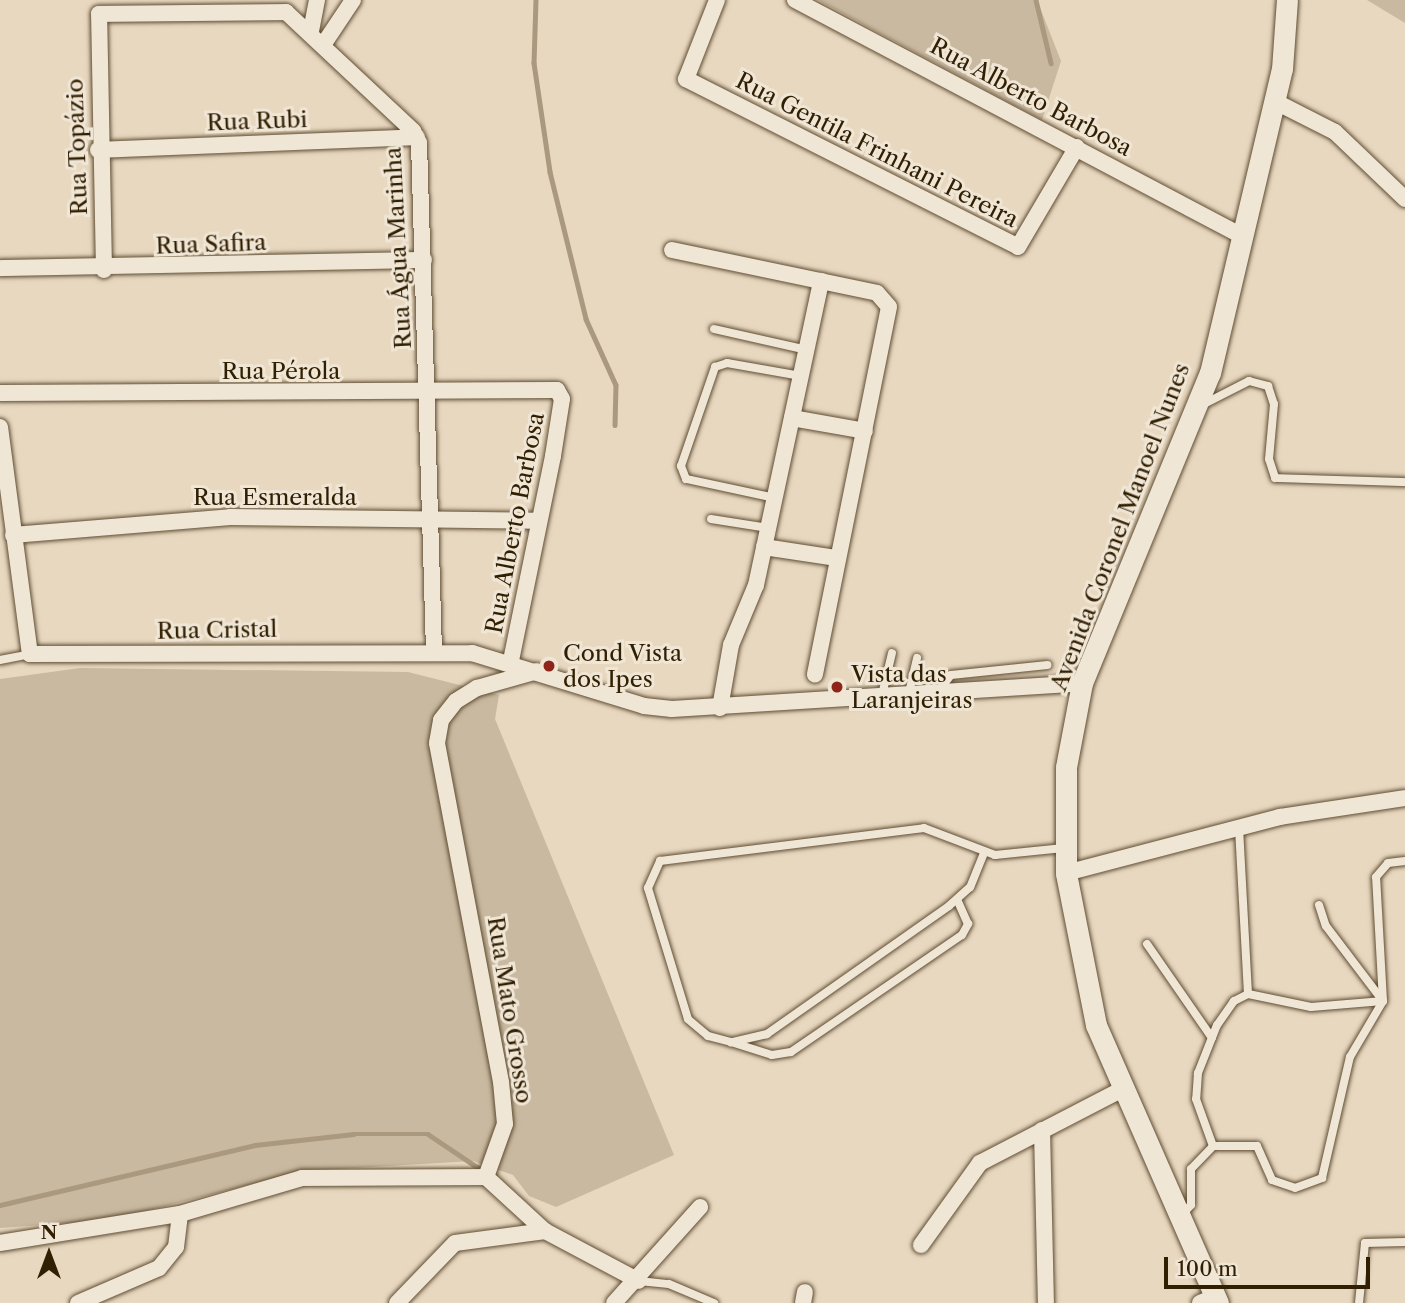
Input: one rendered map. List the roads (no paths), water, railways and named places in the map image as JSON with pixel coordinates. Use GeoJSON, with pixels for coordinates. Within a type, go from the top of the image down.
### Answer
{"type":"FeatureCollection","features":[{"type":"Feature","properties":{"kind":"street"},"geometry":{"type":"LineString","coordinates":[[311,32],[317,0]]}},
{"type":"Feature","properties":{"kind":"street"},"geometry":{"type":"LineString","coordinates":[[323,45],[353,0]]}},
{"type":"Feature","properties":{"kind":"street","name":"Rua Gentila Frinhani Pereira"},"geometry":{"type":"LineString","coordinates":[[717,0],[686,79],[1018,247],[1077,147]]}},
{"type":"Feature","properties":{"kind":"street","name":"Avenida Coronel Manoel Nunes"},"geometry":{"type":"LineString","coordinates":[[1211,1301],[1180,1216],[1121,1090],[1096,1025],[1066,873],[1066,767],[1083,682],[1198,407],[1244,237],[1276,102],[1287,0]]}},
{"type":"Feature","properties":{"kind":"street","name":"Rua Alberto Barbosa"},"geometry":{"type":"LineString","coordinates":[[798,1],[1244,237]]}},
{"type":"Feature","properties":{"kind":"street","name":"Rua Água Marinha"},"geometry":{"type":"LineString","coordinates":[[96,23],[107,11],[198,4],[286,12],[311,32],[417,137],[424,260],[428,521],[434,650]]}},
{"type":"Feature","properties":{"kind":"street","name":"Rua Topázio"},"geometry":{"type":"LineString","coordinates":[[96,23],[98,150],[104,270]]}},
{"type":"Feature","properties":{"kind":"street"},"geometry":{"type":"LineString","coordinates":[[1276,102],[1353,146],[1405,199]]}},
{"type":"Feature","properties":{"kind":"street","name":"Rua Rubi"},"geometry":{"type":"LineString","coordinates":[[98,150],[417,137]]}},
{"type":"Feature","properties":{"kind":"street"},"geometry":{"type":"LineString","coordinates":[[673,250],[877,293],[889,307],[815,675]]}},
{"type":"Feature","properties":{"kind":"street","name":"Rua Safira"},"geometry":{"type":"LineString","coordinates":[[0,268],[104,270],[424,260]]}},
{"type":"Feature","properties":{"kind":"street"},"geometry":{"type":"LineString","coordinates":[[720,708],[731,645],[764,547],[821,281]]}},
{"type":"Feature","properties":{"kind":"street","name":"Rua Pérola"},"geometry":{"type":"LineString","coordinates":[[0,393],[428,394],[551,388],[561,394]]}},
{"type":"Feature","properties":{"kind":"street","name":"Rua Alberto Barbosa"},"geometry":{"type":"LineString","coordinates":[[511,661],[561,394]]}},
{"type":"Feature","properties":{"kind":"street"},"geometry":{"type":"LineString","coordinates":[[792,418],[865,431]]}},
{"type":"Feature","properties":{"kind":"street"},"geometry":{"type":"LineString","coordinates":[[0,427],[30,654]]}},
{"type":"Feature","properties":{"kind":"street","name":"Rua Esmeralda"},"geometry":{"type":"LineString","coordinates":[[13,535],[230,517],[538,521]]}},
{"type":"Feature","properties":{"kind":"street"},"geometry":{"type":"LineString","coordinates":[[764,547],[838,558]]}},
{"type":"Feature","properties":{"kind":"street","name":"Rua Cristal"},"geometry":{"type":"LineString","coordinates":[[30,654],[434,650],[511,661],[644,706],[720,708],[1083,682]]}},
{"type":"Feature","properties":{"kind":"street","name":"Rua Mato Grosso"},"geometry":{"type":"LineString","coordinates":[[486,1177],[505,1124],[501,1082],[438,743],[441,720],[456,701],[477,688],[538,671]]}},
{"type":"Feature","properties":{"kind":"street"},"geometry":{"type":"LineString","coordinates":[[1066,873],[1239,828],[1405,798]]}},
{"type":"Feature","properties":{"kind":"street"},"geometry":{"type":"LineString","coordinates":[[921,1245],[970,1170],[1121,1090]]}},
{"type":"Feature","properties":{"kind":"street"},"geometry":{"type":"LineString","coordinates":[[1042,1130],[1046,1303]]}},
{"type":"Feature","properties":{"kind":"street"},"geometry":{"type":"LineString","coordinates":[[0,1243],[180,1214],[302,1178],[486,1177],[545,1231],[639,1281]]}},
{"type":"Feature","properties":{"kind":"street"},"geometry":{"type":"LineString","coordinates":[[614,1303],[639,1281],[700,1207]]}},
{"type":"Feature","properties":{"kind":"street"},"geometry":{"type":"LineString","coordinates":[[78,1303],[159,1268],[176,1247],[180,1214]]}},
{"type":"Feature","properties":{"kind":"street"},"geometry":{"type":"LineString","coordinates":[[397,1303],[455,1242],[545,1231]]}},
{"type":"Feature","properties":{"kind":"lane"},"geometry":{"type":"LineString","coordinates":[[714,329],[807,350]]}},
{"type":"Feature","properties":{"kind":"lane"},"geometry":{"type":"LineString","coordinates":[[775,498],[686,480],[681,466],[715,367],[727,363],[801,376]]}},
{"type":"Feature","properties":{"kind":"lane"},"geometry":{"type":"LineString","coordinates":[[1198,407],[1233,387],[1259,382],[1273,395],[1269,459],[1275,478],[1405,482]]}},
{"type":"Feature","properties":{"kind":"lane"},"geometry":{"type":"LineString","coordinates":[[711,519],[768,528]]}},
{"type":"Feature","properties":{"kind":"lane"},"geometry":{"type":"LineString","coordinates":[[882,695],[892,653]]}},
{"type":"Feature","properties":{"kind":"lane","name":"Rua Cristal"},"geometry":{"type":"LineString","coordinates":[[0,660],[30,654]]}},
{"type":"Feature","properties":{"kind":"lane"},"geometry":{"type":"LineString","coordinates":[[909,693],[917,658]]}},
{"type":"Feature","properties":{"kind":"lane"},"geometry":{"type":"LineString","coordinates":[[938,691],[951,675],[1047,665]]}},
{"type":"Feature","properties":{"kind":"lane"},"geometry":{"type":"LineString","coordinates":[[957,899],[968,924],[962,935],[791,1052],[772,1055],[708,1035],[688,1019],[649,888],[660,860],[924,828],[957,836],[984,853],[1064,848]]}},
{"type":"Feature","properties":{"kind":"lane"},"geometry":{"type":"LineString","coordinates":[[1239,828],[1248,994]]}},
{"type":"Feature","properties":{"kind":"lane"},"geometry":{"type":"LineString","coordinates":[[731,1042],[767,1034],[957,899],[970,887],[984,853]]}},
{"type":"Feature","properties":{"kind":"lane"},"geometry":{"type":"LineString","coordinates":[[1180,1216],[1191,1208],[1191,1169],[1213,1146],[1257,1146],[1272,1180],[1295,1188],[1322,1178],[1350,1057],[1383,1001],[1376,877],[1388,863],[1405,861]]}},
{"type":"Feature","properties":{"kind":"lane"},"geometry":{"type":"LineString","coordinates":[[1320,905],[1325,926],[1383,1001]]}},
{"type":"Feature","properties":{"kind":"lane"},"geometry":{"type":"LineString","coordinates":[[1147,944],[1212,1038]]}},
{"type":"Feature","properties":{"kind":"lane"},"geometry":{"type":"LineString","coordinates":[[1213,1146],[1196,1099],[1212,1038],[1234,1001],[1248,994],[1311,1007],[1383,1001]]}},
{"type":"Feature","properties":{"kind":"lane"},"geometry":{"type":"LineString","coordinates":[[1359,1303],[1365,1243],[1405,1242]]}},
{"type":"Feature","properties":{"kind":"lane"},"geometry":{"type":"LineString","coordinates":[[639,1281],[669,1284],[714,1303]]}},
{"type":"Feature","properties":{"kind":"waterway"},"geometry":{"type":"LineString","coordinates":[[536,0],[534,63],[550,172],[586,319],[616,385],[615,425]]}},
{"type":"Feature","properties":{"kind":"waterway"},"geometry":{"type":"LineString","coordinates":[[1036,0],[1051,63]]}},
{"type":"Feature","properties":{"kind":"waterway"},"geometry":{"type":"LineString","coordinates":[[0,1205],[255,1145],[353,1134],[428,1134],[480,1169]]}},
{"type":"Feature","properties":{"kind":"place","name":"Cond Vista dos Ipes"},"geometry":{"type":"Point","coordinates":[549,666]}},
{"type":"Feature","properties":{"kind":"place","name":"Vista das Laranjeiras"},"geometry":{"type":"Point","coordinates":[837,687]}}]}
